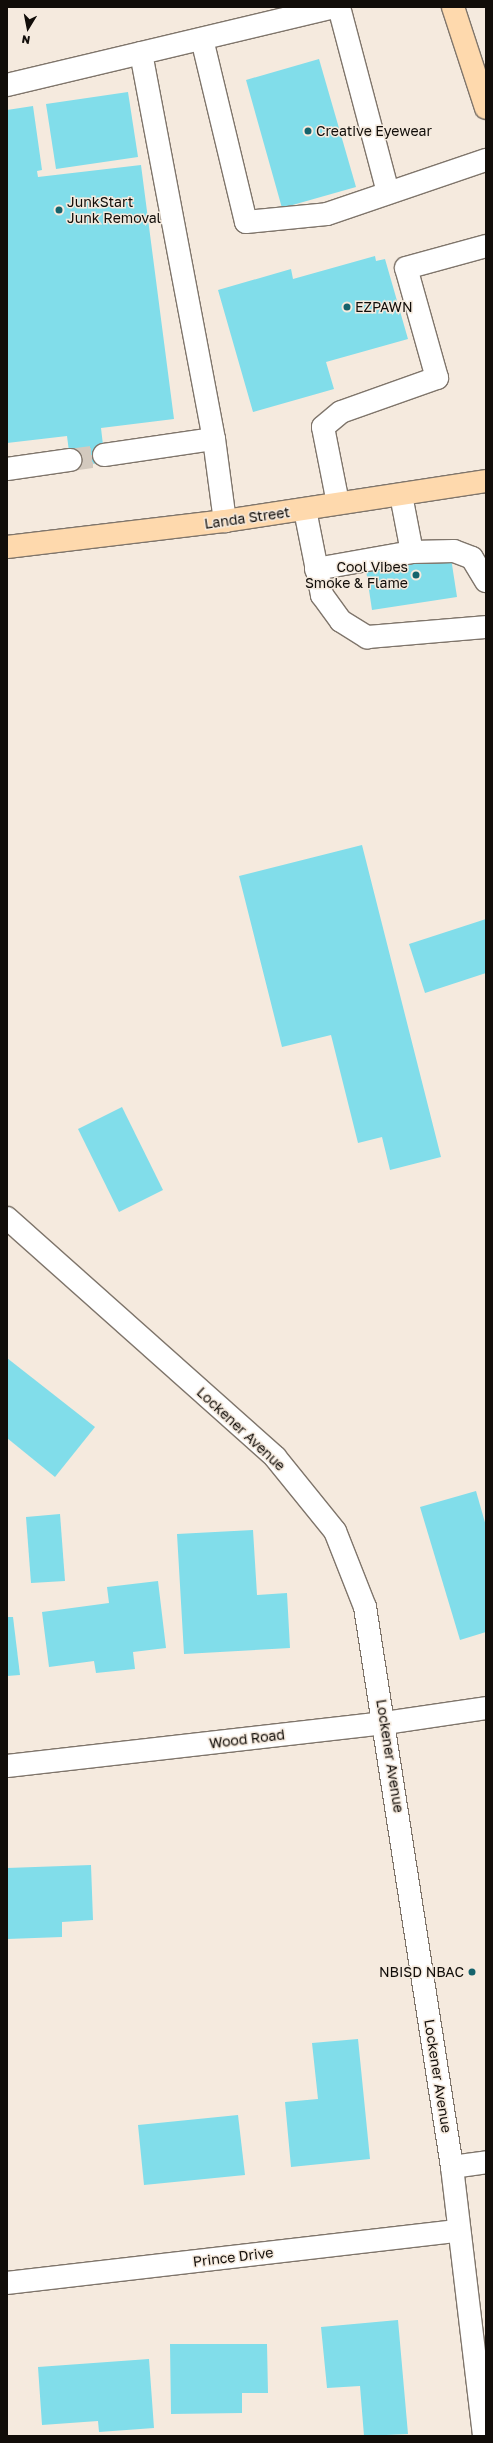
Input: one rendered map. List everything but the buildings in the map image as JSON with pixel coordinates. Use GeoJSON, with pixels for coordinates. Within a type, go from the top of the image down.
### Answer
{"type":"FeatureCollection","features":[{"type":"Feature","properties":{"kind":"main road"},"geometry":{"type":"LineString","coordinates":[[453,7],[486,108]]}},
{"type":"Feature","properties":{"kind":"main road","name":"Landa Street"},"geometry":{"type":"LineString","coordinates":[[7,547],[225,521],[486,482]]}},
{"type":"Feature","properties":{"kind":"street"},"geometry":{"type":"LineString","coordinates":[[7,85],[334,7]]}},
{"type":"Feature","properties":{"kind":"street"},"geometry":{"type":"LineString","coordinates":[[339,7],[388,192]]}},
{"type":"Feature","properties":{"kind":"street"},"geometry":{"type":"LineString","coordinates":[[202,39],[246,222],[327,214],[388,192],[486,160]]}},
{"type":"Feature","properties":{"kind":"street"},"geometry":{"type":"LineString","coordinates":[[141,53],[214,439],[225,521]]}},
{"type":"Feature","properties":{"kind":"street"},"geometry":{"type":"LineString","coordinates":[[338,503],[323,428],[341,412],[437,378],[406,268],[486,246]]}},
{"type":"Feature","properties":{"kind":"street"},"geometry":{"type":"LineString","coordinates":[[104,455],[214,439]]}},
{"type":"Feature","properties":{"kind":"street"},"geometry":{"type":"LineString","coordinates":[[7,469],[70,460]]}},
{"type":"Feature","properties":{"kind":"street"},"geometry":{"type":"LineString","coordinates":[[401,495],[412,552]]}},
{"type":"Feature","properties":{"kind":"street"},"geometry":{"type":"LineString","coordinates":[[304,510],[322,595],[341,621],[368,637],[486,627]]}},
{"type":"Feature","properties":{"kind":"street"},"geometry":{"type":"LineString","coordinates":[[316,569],[412,552],[454,551],[472,558],[486,581]]}},
{"type":"Feature","properties":{"kind":"street","name":"Lockener Avenue"},"geometry":{"type":"LineString","coordinates":[[7,1218],[275,1457],[335,1531],[365,1607],[385,1723],[452,2167],[459,2231],[479,2338],[484,2436]]}},
{"type":"Feature","properties":{"kind":"street","name":"Wood Road"},"geometry":{"type":"LineString","coordinates":[[7,1766],[385,1723],[486,1708]]}},
{"type":"Feature","properties":{"kind":"street"},"geometry":{"type":"LineString","coordinates":[[452,2167],[486,2162]]}},
{"type":"Feature","properties":{"kind":"street","name":"Prince Drive"},"geometry":{"type":"LineString","coordinates":[[7,2283],[459,2231]]}},
{"type":"Feature","properties":{"kind":"tunnel"},"geometry":{"type":"LineString","coordinates":[[70,460],[104,455]]}},
{"type":"Feature","properties":{"kind":"place","name":"Creative Eyewear"},"geometry":{"type":"Point","coordinates":[308,131]}},
{"type":"Feature","properties":{"kind":"place","name":"JunkStart Junk Removal"},"geometry":{"type":"Point","coordinates":[59,210]}},
{"type":"Feature","properties":{"kind":"place","name":"EZPAWN"},"geometry":{"type":"Point","coordinates":[347,307]}},
{"type":"Feature","properties":{"kind":"place","name":"Cool Vibes Smoke & Flame"},"geometry":{"type":"Point","coordinates":[416,575]}},
{"type":"Feature","properties":{"kind":"place","name":"NBISD NBAC"},"geometry":{"type":"Point","coordinates":[472,1972]}}]}
